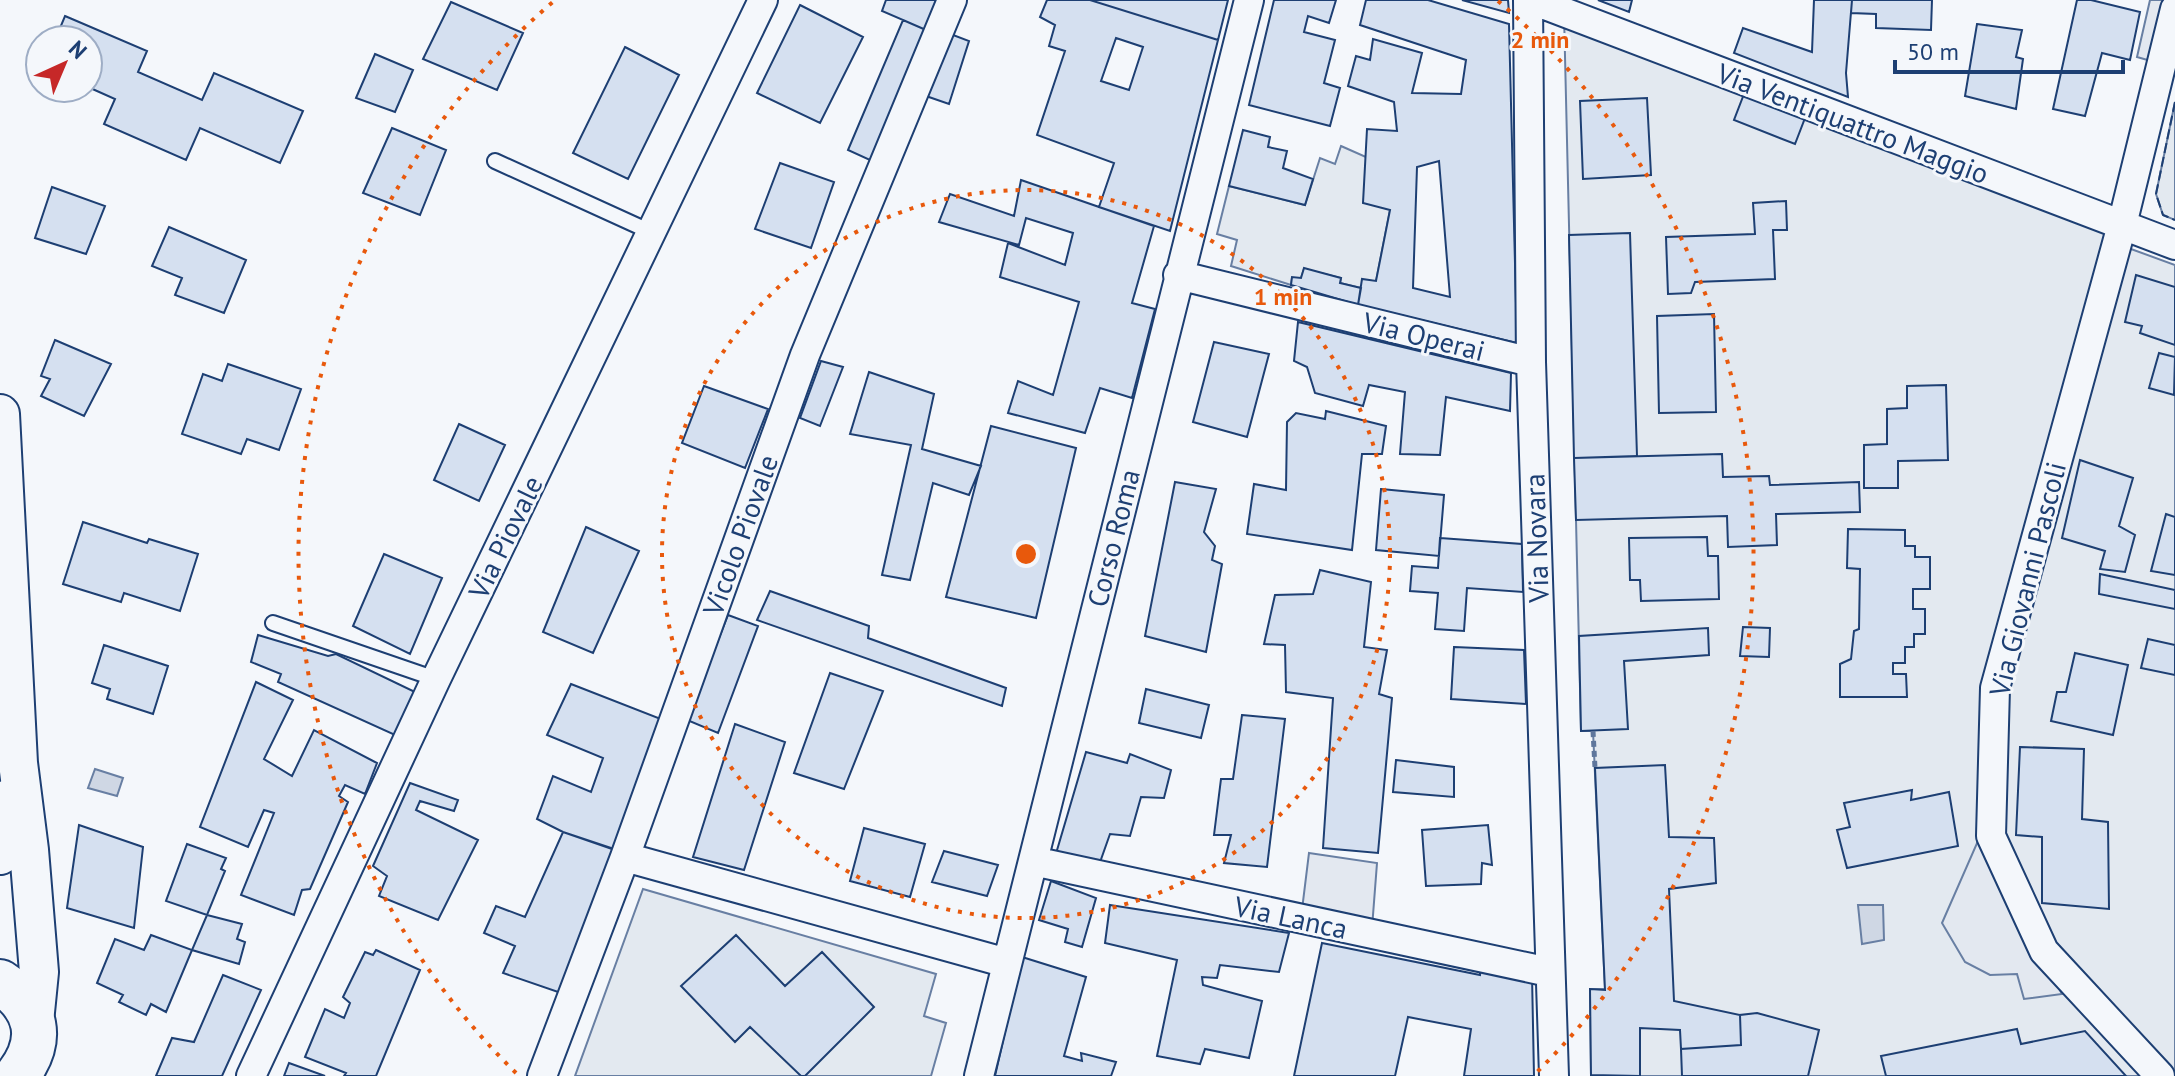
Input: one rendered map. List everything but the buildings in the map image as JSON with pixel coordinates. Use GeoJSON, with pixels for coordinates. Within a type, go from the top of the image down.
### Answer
{"type":"FeatureCollection","features":[{"type":"Feature","properties":{"kind":"main road"},"geometry":{"type":"LineString","coordinates":[[0,414],[18,763],[39,972],[33,1054]]}},
{"type":"Feature","properties":{"kind":"main road"},"geometry":{"type":"LineString","coordinates":[[0,855],[18,763]]}},
{"type":"Feature","properties":{"kind":"main road"},"geometry":{"type":"LineString","coordinates":[[0,982],[15,992],[26,1006],[33,1054]]}},
{"type":"Feature","properties":{"kind":"street","name":"Via Piovale"},"geometry":{"type":"LineString","coordinates":[[251,1076],[436,679],[763,0]]}},
{"type":"Feature","properties":{"kind":"street","name":"Vicolo Piovale"},"geometry":{"type":"LineString","coordinates":[[542,1076],[625,857],[805,355],[952,0]]}},
{"type":"Feature","properties":{"kind":"street","name":"Corso Roma"},"geometry":{"type":"LineString","coordinates":[[979,1076],[1249,0]]}},
{"type":"Feature","properties":{"kind":"street","name":"Via Ventiquattro Maggio"},"geometry":{"type":"LineString","coordinates":[[1530,0],[2175,245]]}},
{"type":"Feature","properties":{"kind":"street","name":"Via Novara"},"geometry":{"type":"LineString","coordinates":[[1530,0],[1531,362],[1554,1076]]}},
{"type":"Feature","properties":{"kind":"street","name":"Via Giovanni Pascoli"},"geometry":{"type":"LineString","coordinates":[[2160,1076],[2044,951],[1991,836],[1995,688],[2122,225],[2175,9]]}},
{"type":"Feature","properties":{"kind":"street","name":"Via Operai"},"geometry":{"type":"LineString","coordinates":[[1178,275],[1531,362]]}},
{"type":"Feature","properties":{"kind":"street"},"geometry":{"type":"LineString","coordinates":[[625,857],[1007,963]]}},
{"type":"Feature","properties":{"kind":"street","name":"Via Lanca"},"geometry":{"type":"LineString","coordinates":[[1033,861],[1549,972]]}},
{"type":"Feature","properties":{"kind":"lane"},"geometry":{"type":"LineString","coordinates":[[495,161],[651,232]]}},
{"type":"Feature","properties":{"kind":"lane"},"geometry":{"type":"LineString","coordinates":[[273,623],[436,679]]}},
{"type":"Feature","properties":{"kind":"path"},"geometry":{"type":"LineString","coordinates":[[1593,731],[1595,768]]}},
{"type":"Feature","properties":{"kind":"shaded area"},"geometry":{"type":"Polygon","coordinates":[[[2150,0],[2166,0],[2151,61],[2137,57],[2150,0]]]}},
{"type":"Feature","properties":{"kind":"shaded area"},"geometry":{"type":"Polygon","coordinates":[[[1564,14],[2113,221],[2109,241],[2175,265],[2175,1076],[1591,1076],[1590,989],[1605,989],[1593,731],[1581,731],[1564,14]]]}},
{"type":"Feature","properties":{"kind":"shaded area"},"geometry":{"type":"Polygon","coordinates":[[[2175,102],[2175,220],[2163,215],[2156,194],[2175,102]]]}},
{"type":"Feature","properties":{"kind":"shaded area"},"geometry":{"type":"Polygon","coordinates":[[[1341,146],[1366,157],[1390,210],[1376,281],[1361,288],[1340,283],[1341,278],[1304,269],[1301,278],[1292,278],[1291,285],[1231,266],[1237,240],[1217,234],[1229,186],[1305,205],[1320,158],[1335,164],[1341,146]]]}},
{"type":"Feature","properties":{"kind":"shaded area"},"geometry":{"type":"Polygon","coordinates":[[[95,769],[123,778],[117,796],[88,788],[95,769]]]}},
{"type":"Feature","properties":{"kind":"shaded area"},"geometry":{"type":"Polygon","coordinates":[[[1981,834],[2062,994],[2024,999],[2017,974],[1990,975],[1965,962],[1942,923],[1981,834]]]}},
{"type":"Feature","properties":{"kind":"shaded area"},"geometry":{"type":"Polygon","coordinates":[[[1309,853],[1377,863],[1372,928],[1301,918],[1309,853]]]}},
{"type":"Feature","properties":{"kind":"shaded area"},"geometry":{"type":"Polygon","coordinates":[[[643,889],[936,974],[924,1016],[946,1023],[931,1076],[575,1076],[643,889]]]}},
{"type":"Feature","properties":{"kind":"shaded area"},"geometry":{"type":"Polygon","coordinates":[[[1858,905],[1883,905],[1884,940],[1862,944],[1858,905]]]}},
{"type":"Feature","properties":{"kind":"fence"},"geometry":{"type":"LineString","coordinates":[[2175,102],[2156,194],[2163,215],[2175,220]]}}]}
